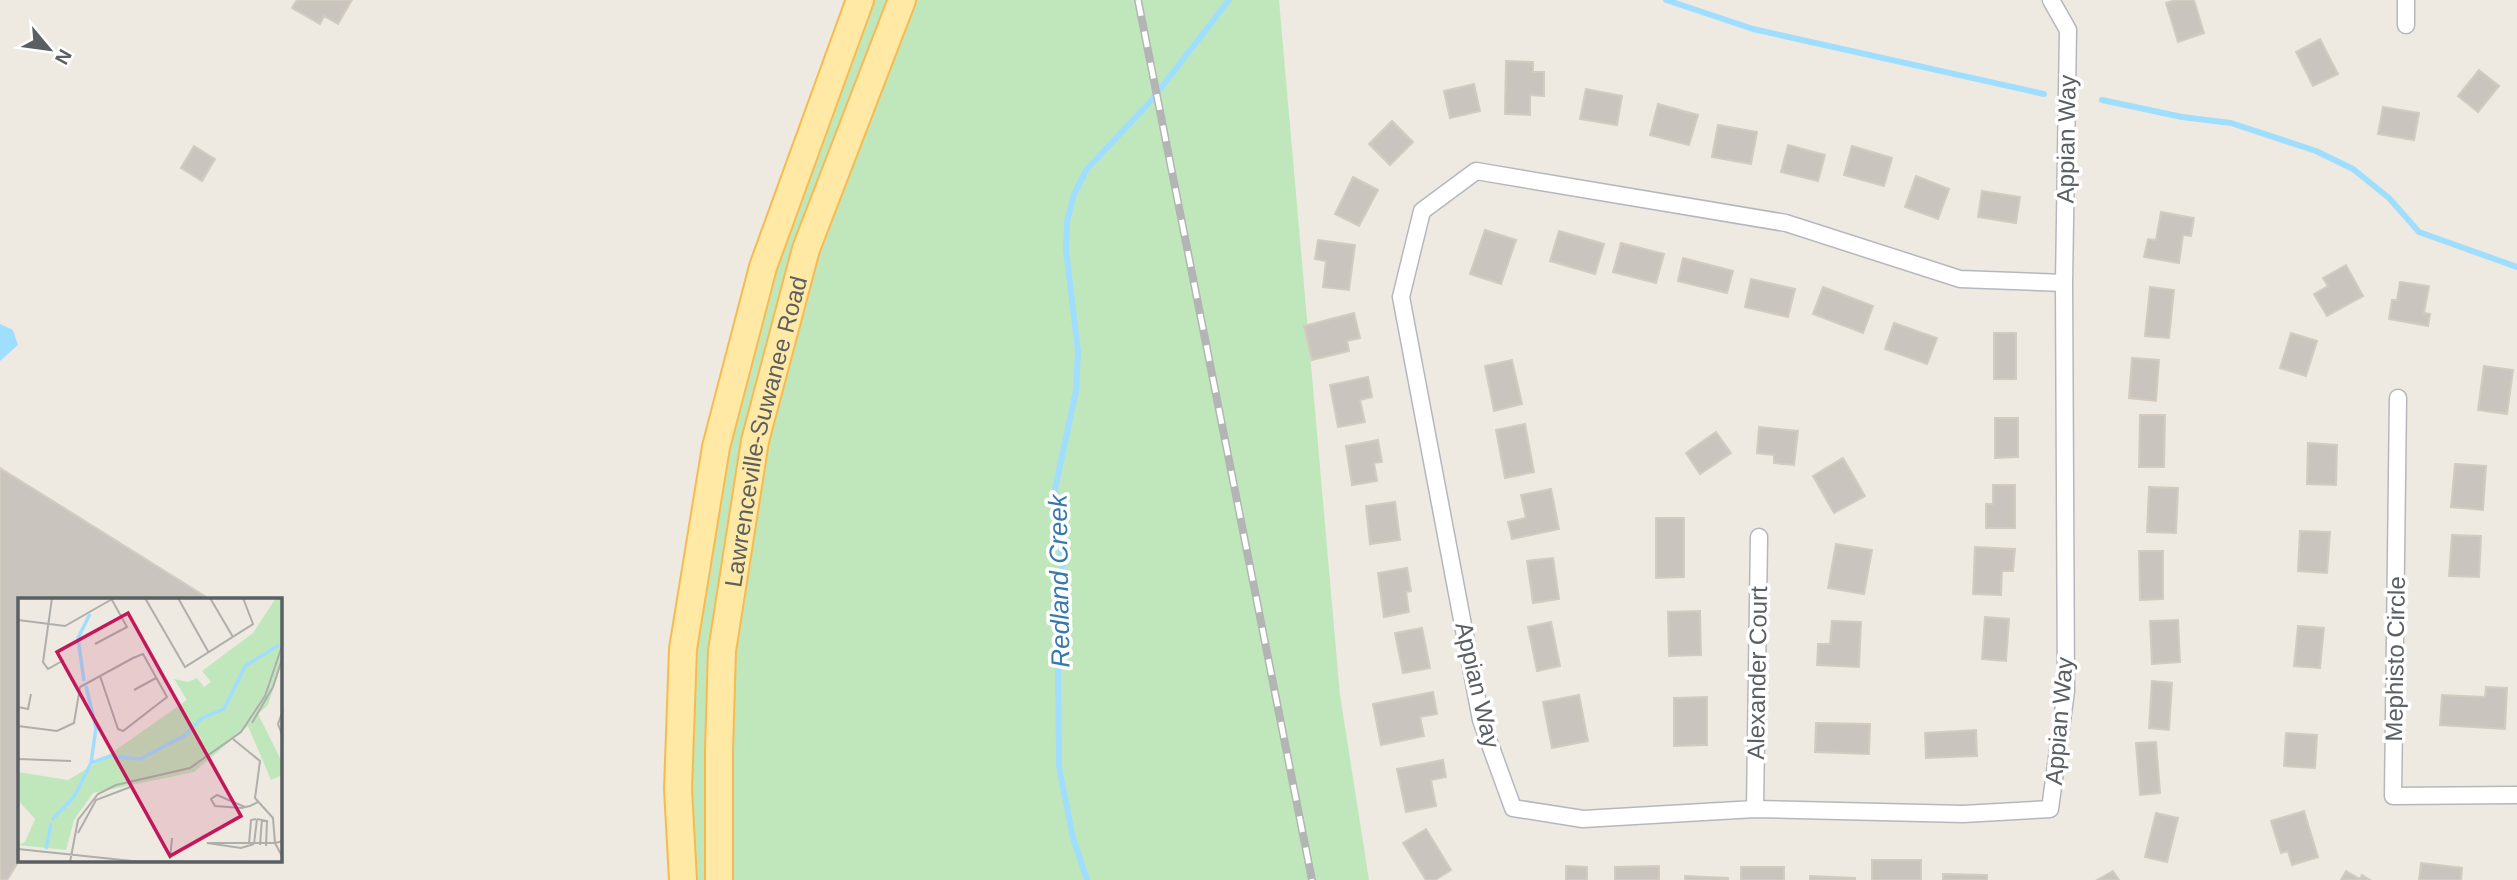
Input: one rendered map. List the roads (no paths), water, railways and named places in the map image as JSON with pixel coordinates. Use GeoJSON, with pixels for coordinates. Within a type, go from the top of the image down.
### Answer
{"type":"FeatureCollection","features":[{"type":"Feature","properties":{"kind":"main road","name":"Lawrenceville-Suwanee Road"},"geometry":{"type":"LineString","coordinates":[[683,880],[678,789],[683,649],[716,447],[730,384],[763,267],[860,0]]}},
{"type":"Feature","properties":{"kind":"main road","name":"Lawrenceville-Suwanee Road"},"geometry":{"type":"LineString","coordinates":[[719,880],[722,651],[755,441],[806,249],[902,0]]}},
{"type":"Feature","properties":{"kind":"main road"},"geometry":{"type":"LineString","coordinates":[[829,86],[865,98]]}},
{"type":"Feature","properties":{"kind":"main road"},"geometry":{"type":"LineString","coordinates":[[683,649],[722,651]]}},
{"type":"Feature","properties":{"kind":"street","name":"Appian Way"},"geometry":{"type":"LineString","coordinates":[[2051,0],[2068,30],[2064,283],[2066,691],[2050,810],[1963,814],[1755,809],[1583,819],[1513,808],[1481,720],[1401,297],[1422,211],[1476,172],[1786,223],[1961,279],[2064,283]]}},
{"type":"Feature","properties":{"kind":"street"},"geometry":{"type":"LineString","coordinates":[[2406,0],[2406,25]]}},
{"type":"Feature","properties":{"kind":"street","name":"Mephisto Circle"},"geometry":{"type":"LineString","coordinates":[[2398,398],[2393,796],[2517,795]]}},
{"type":"Feature","properties":{"kind":"street","name":"Alexander Court"},"geometry":{"type":"LineString","coordinates":[[1755,809],[1759,537]]}},
{"type":"Feature","properties":{"kind":"water"},"geometry":{"type":"Polygon","coordinates":[[[0,324],[13,330],[18,345],[0,361],[0,324]]]}},
{"type":"Feature","properties":{"kind":"waterway","name":"Redland Creek"},"geometry":{"type":"LineString","coordinates":[[1087,880],[1073,838],[1059,767],[1058,663],[1063,574],[1055,489],[1076,391],[1078,351],[1066,250],[1067,222],[1074,194],[1087,169],[1150,102],[1229,0]]}},
{"type":"Feature","properties":{"kind":"waterway"},"geometry":{"type":"LineString","coordinates":[[1666,0],[1753,29],[2044,94]]}},
{"type":"Feature","properties":{"kind":"waterway"},"geometry":{"type":"LineString","coordinates":[[2102,100],[2182,117],[2231,123],[2316,151],[2353,169],[2389,198],[2419,232],[2517,267]]}},
{"type":"Feature","properties":{"kind":"railway"},"geometry":{"type":"LineString","coordinates":[[1138,0],[1312,880]]}}]}
